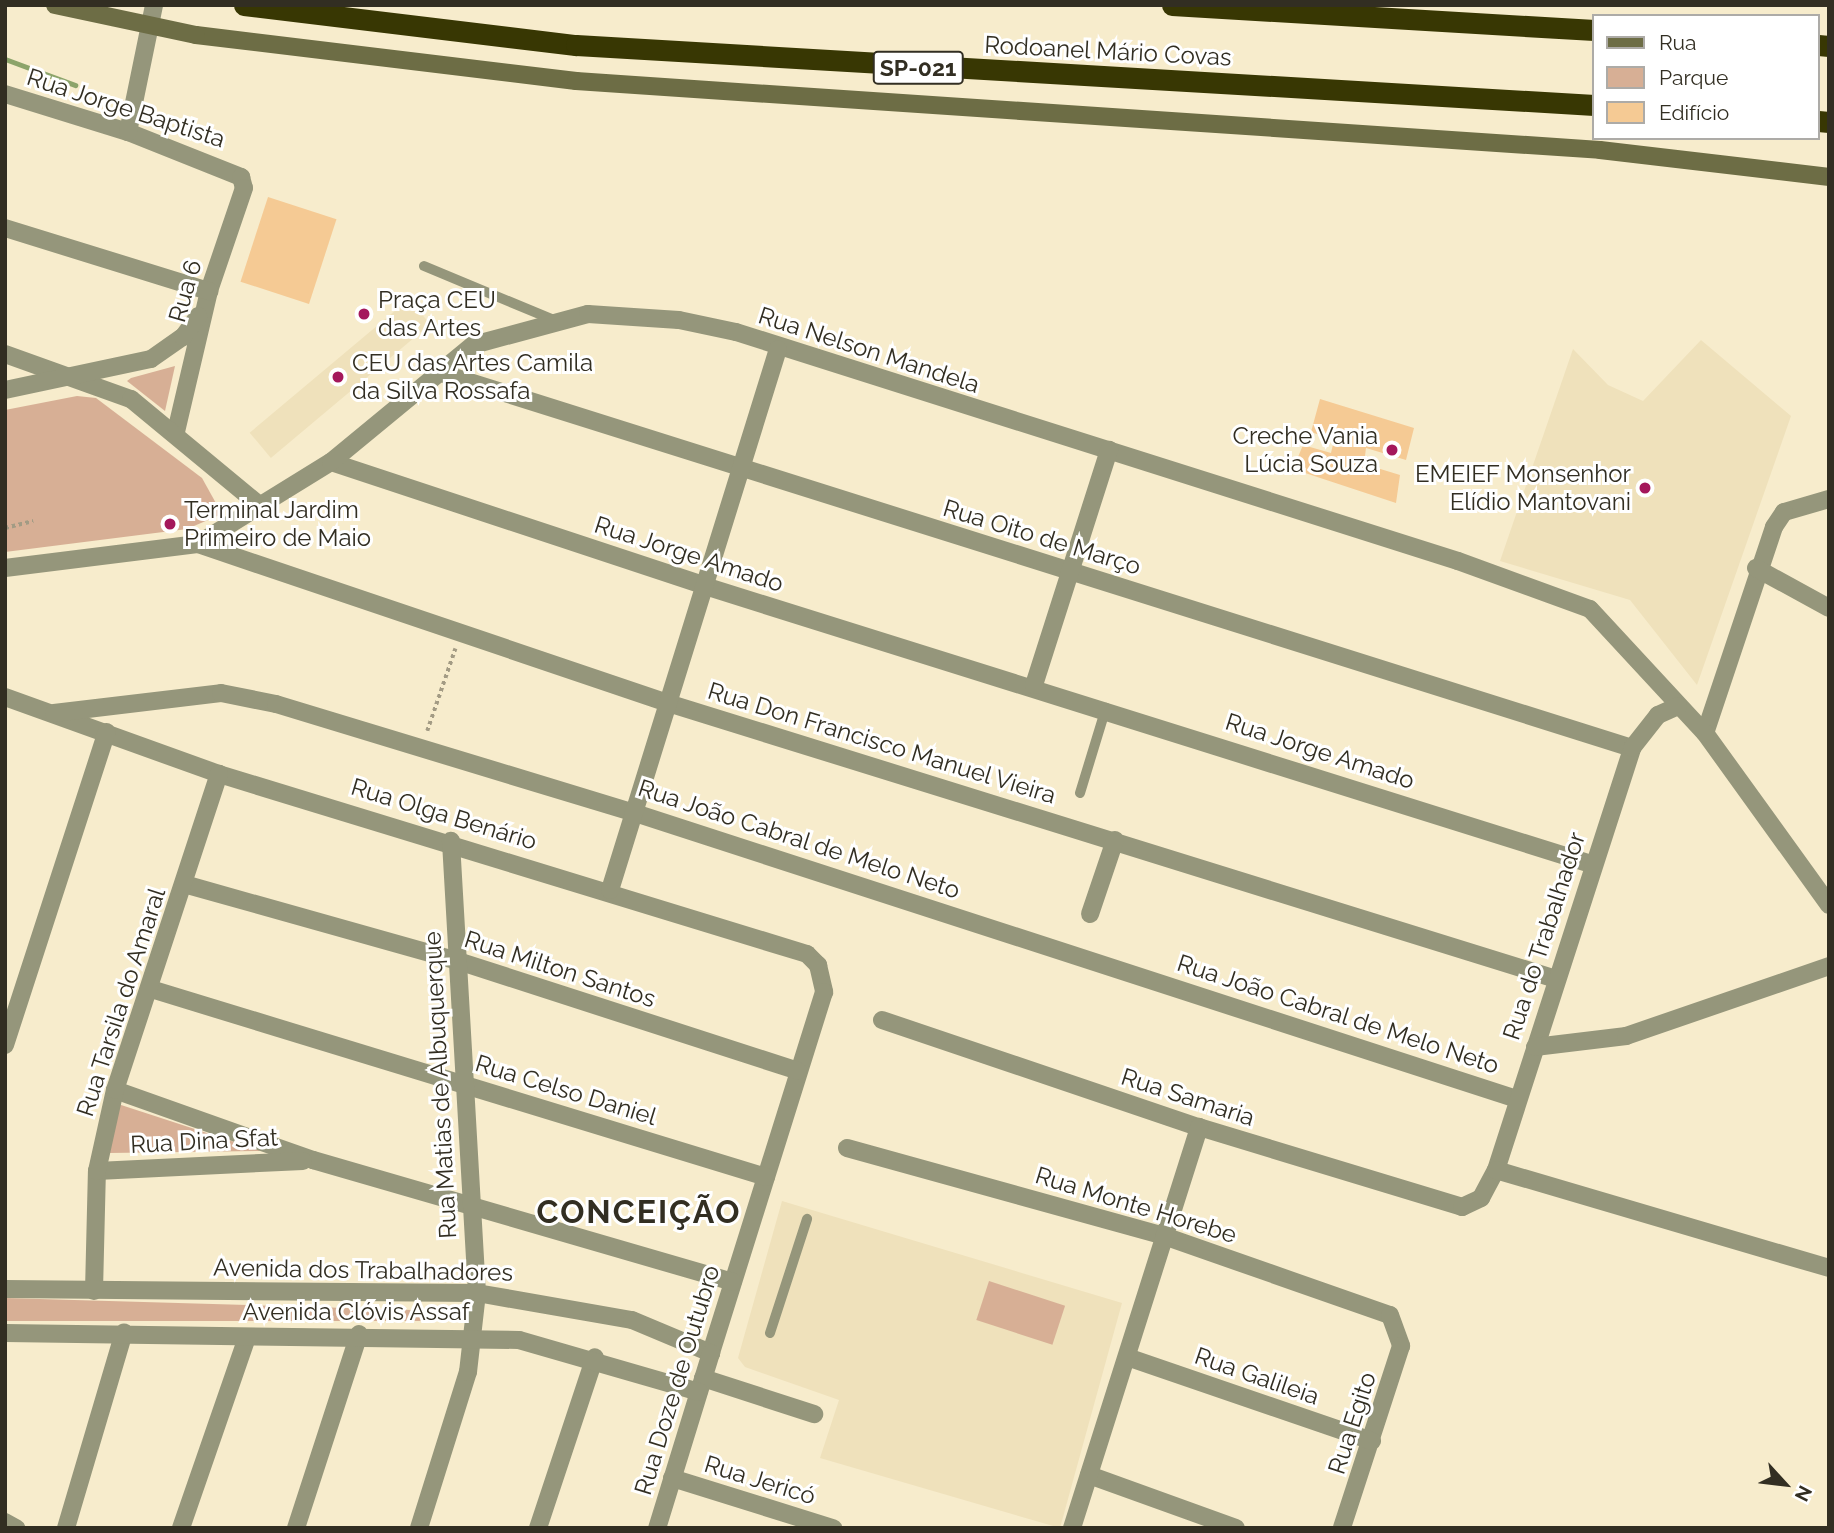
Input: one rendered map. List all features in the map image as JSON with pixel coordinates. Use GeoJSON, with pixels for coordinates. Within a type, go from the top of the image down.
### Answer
{"type":"FeatureCollection","features":[{"type":"Feature","properties":{"kind":"highway","name":"Rodoanel Mário Covas"},"geometry":{"type":"LineString","coordinates":[[244,5],[576,45],[1592,105]]}},
{"type":"Feature","properties":{"kind":"highway","name":"Rodoanel Mário Covas"},"geometry":{"type":"LineString","coordinates":[[1172,5],[1592,30]]}},
{"type":"Feature","properties":{"kind":"main road"},"geometry":{"type":"LineString","coordinates":[[55,5],[196,36],[576,80],[1600,150],[1829,177]]}},
{"type":"Feature","properties":{"kind":"street"},"geometry":{"type":"LineString","coordinates":[[128,132],[154,5]]}},
{"type":"Feature","properties":{"kind":"street","name":"Rua Jorge Baptista"},"geometry":{"type":"LineString","coordinates":[[5,94],[128,132],[232,169]]}},
{"type":"Feature","properties":{"kind":"street","name":"Rua 6"},"geometry":{"type":"LineString","coordinates":[[176,432],[206,299],[244,188],[232,169]]}},
{"type":"Feature","properties":{"kind":"street"},"geometry":{"type":"LineString","coordinates":[[5,228],[206,299],[183,337],[151,359],[5,390]]}},
{"type":"Feature","properties":{"kind":"street","name":"Rua Nelson Mandela"},"geometry":{"type":"LineString","coordinates":[[5,568],[198,544],[264,509],[331,462],[473,345],[588,314],[679,320],[1109,450],[1590,609],[1618,633],[1678,706],[1705,733],[1829,905]]}},
{"type":"Feature","properties":{"kind":"street"},"geometry":{"type":"LineString","coordinates":[[610,890],[708,587],[778,349]]}},
{"type":"Feature","properties":{"kind":"street"},"geometry":{"type":"LineString","coordinates":[[5,354],[73,375],[131,399],[176,432],[264,509]]}},
{"type":"Feature","properties":{"kind":"street","name":"Rua Oito de Março"},"geometry":{"type":"LineString","coordinates":[[438,372],[743,473],[1071,570],[1632,748]]}},
{"type":"Feature","properties":{"kind":"street"},"geometry":{"type":"LineString","coordinates":[[1034,685],[1109,450]]}},
{"type":"Feature","properties":{"kind":"street","name":"Rua Jorge Amado"},"geometry":{"type":"LineString","coordinates":[[331,462],[708,587],[1034,685],[1591,863]]}},
{"type":"Feature","properties":{"kind":"street"},"geometry":{"type":"LineString","coordinates":[[1705,733],[1756,568],[1784,512],[1829,499]]}},
{"type":"Feature","properties":{"kind":"street","name":"Rua Don Francisco Manuel Vieira"},"geometry":{"type":"LineString","coordinates":[[198,544],[671,704],[1556,979]]}},
{"type":"Feature","properties":{"kind":"street"},"geometry":{"type":"LineString","coordinates":[[1756,568],[1829,608]]}},
{"type":"Feature","properties":{"kind":"street","name":"Rua João Cabral de Melo Neto"},"geometry":{"type":"LineString","coordinates":[[54,713],[221,693],[421,747],[635,813],[1517,1098]]}},
{"type":"Feature","properties":{"kind":"street","name":"Rua Olga Benário"},"geometry":{"type":"LineString","coordinates":[[5,697],[219,774],[451,841],[807,954],[818,965]]}},
{"type":"Feature","properties":{"kind":"street","name":"Rua do Trabalhador"},"geometry":{"type":"LineString","coordinates":[[1480,1198],[1496,1170],[1591,863],[1632,748],[1658,715],[1678,706]]}},
{"type":"Feature","properties":{"kind":"street"},"geometry":{"type":"LineString","coordinates":[[5,1045],[107,732]]}},
{"type":"Feature","properties":{"kind":"street","name":"Rua Tarsila do Amaral"},"geometry":{"type":"LineString","coordinates":[[94,1291],[97,1171],[115,1090],[151,989],[219,774]]}},
{"type":"Feature","properties":{"kind":"street"},"geometry":{"type":"LineString","coordinates":[[1090,914],[1115,840]]}},
{"type":"Feature","properties":{"kind":"street","name":"Rua Matias de Albuquerque"},"geometry":{"type":"LineString","coordinates":[[419,1528],[451,1434],[473,1336],[477,1293],[451,841]]}},
{"type":"Feature","properties":{"kind":"street","name":"Rua Milton Santos"},"geometry":{"type":"LineString","coordinates":[[184,884],[458,961],[798,1071]]}},
{"type":"Feature","properties":{"kind":"street","name":"Rua Doze de Outubro"},"geometry":{"type":"LineString","coordinates":[[657,1528],[824,992],[818,965]]}},
{"type":"Feature","properties":{"kind":"street"},"geometry":{"type":"LineString","coordinates":[[1535,1046],[1626,1036],[1829,966]]}},
{"type":"Feature","properties":{"kind":"street","name":"Rua Celso Daniel"},"geometry":{"type":"LineString","coordinates":[[151,989],[766,1177]]}},
{"type":"Feature","properties":{"kind":"street","name":"Rua Samaria"},"geometry":{"type":"LineString","coordinates":[[882,1020],[1199,1127],[1434,1200],[1462,1207],[1480,1198]]}},
{"type":"Feature","properties":{"kind":"street","name":"Rua Dina Sfat"},"geometry":{"type":"LineString","coordinates":[[115,1090],[313,1160],[733,1282]]}},
{"type":"Feature","properties":{"kind":"street"},"geometry":{"type":"LineString","coordinates":[[1072,1528],[1199,1127]]}},
{"type":"Feature","properties":{"kind":"street","name":"Rua Monte Horebe"},"geometry":{"type":"LineString","coordinates":[[847,1148],[1164,1236],[1373,1306],[1401,1331]]}},
{"type":"Feature","properties":{"kind":"street","name":"Rua Dina Sfat"},"geometry":{"type":"LineString","coordinates":[[97,1171],[313,1160]]}},
{"type":"Feature","properties":{"kind":"street"},"geometry":{"type":"LineString","coordinates":[[1496,1170],[1829,1269]]}},
{"type":"Feature","properties":{"kind":"street","name":"Avenida dos Trabalhadores"},"geometry":{"type":"LineString","coordinates":[[5,1289],[477,1293],[603,1311],[710,1353]]}},
{"type":"Feature","properties":{"kind":"street","name":"Rua Egito"},"geometry":{"type":"LineString","coordinates":[[1342,1528],[1397,1364],[1401,1331]]}},
{"type":"Feature","properties":{"kind":"street"},"geometry":{"type":"LineString","coordinates":[[66,1528],[124,1332]]}},
{"type":"Feature","properties":{"kind":"street","name":"Avenida Clóvis Assaf"},"geometry":{"type":"LineString","coordinates":[[5,1334],[124,1332],[247,1337],[359,1334],[473,1336],[595,1357],[814,1414]]}},
{"type":"Feature","properties":{"kind":"street"},"geometry":{"type":"LineString","coordinates":[[296,1528],[359,1334]]}},
{"type":"Feature","properties":{"kind":"street"},"geometry":{"type":"LineString","coordinates":[[181,1528],[247,1337]]}},
{"type":"Feature","properties":{"kind":"street"},"geometry":{"type":"LineString","coordinates":[[538,1528],[595,1357]]}},
{"type":"Feature","properties":{"kind":"street","name":"Rua Galileia"},"geometry":{"type":"LineString","coordinates":[[1127,1357],[1372,1441]]}},
{"type":"Feature","properties":{"kind":"street"},"geometry":{"type":"LineString","coordinates":[[1089,1475],[1237,1528]]}},
{"type":"Feature","properties":{"kind":"street","name":"Rua Jericó"},"geometry":{"type":"LineString","coordinates":[[672,1478],[833,1528]]}},
{"type":"Feature","properties":{"kind":"street"},"geometry":{"type":"LineString","coordinates":[[5,1522],[16,1528]]}},
{"type":"Feature","properties":{"kind":"lane"},"geometry":{"type":"LineString","coordinates":[[425,266],[556,321]]}},
{"type":"Feature","properties":{"kind":"lane"},"geometry":{"type":"LineString","coordinates":[[1080,793],[1106,708]]}},
{"type":"Feature","properties":{"kind":"lane"},"geometry":{"type":"LineString","coordinates":[[770,1333],[807,1219]]}},
{"type":"Feature","properties":{"kind":"path"},"geometry":{"type":"LineString","coordinates":[[5,528],[33,521]]}},
{"type":"Feature","properties":{"kind":"path"},"geometry":{"type":"LineString","coordinates":[[421,747],[460,634]]}},
{"type":"Feature","properties":{"kind":"shaded area","name":"CEU das Artes Camila da Silva Rossafa"},"geometry":{"type":"Polygon","coordinates":[[[409,299],[430,324],[271,458],[250,433],[409,299]]]}},
{"type":"Feature","properties":{"kind":"shaded area","name":"EMEIEF Monsenhor Elídio Mantovani"},"geometry":{"type":"Polygon","coordinates":[[[1701,340],[1791,416],[1697,685],[1630,600],[1500,561],[1573,349],[1608,385],[1643,401],[1701,340]]]}},
{"type":"Feature","properties":{"kind":"shaded area"},"geometry":{"type":"Polygon","coordinates":[[[782,1201],[1122,1303],[1060,1528],[820,1458],[839,1400],[745,1367],[738,1358],[782,1201]]]}},
{"type":"Feature","properties":{"kind":"green space"},"geometry":{"type":"Polygon","coordinates":[[[175,366],[165,411],[127,381],[131,378],[175,366]]]}},
{"type":"Feature","properties":{"kind":"green space"},"geometry":{"type":"Polygon","coordinates":[[[77,396],[96,398],[202,478],[222,514],[187,529],[5,552],[5,410],[77,396]]]}},
{"type":"Feature","properties":{"kind":"green space"},"geometry":{"type":"Polygon","coordinates":[[[118,1104],[262,1151],[109,1153],[118,1104]]]}},
{"type":"Feature","properties":{"kind":"green space"},"geometry":{"type":"Polygon","coordinates":[[[989,1281],[1065,1306],[1052,1345],[976,1320],[989,1281]]]}},
{"type":"Feature","properties":{"kind":"green space"},"geometry":{"type":"Polygon","coordinates":[[[5,1298],[448,1311],[437,1321],[5,1321],[5,1298]]]}},
{"type":"Feature","properties":{"kind":"building"},"geometry":{"type":"Polygon","coordinates":[[[268,197],[336,219],[309,304],[240,282],[268,197]]]}},
{"type":"Feature","properties":{"kind":"building","name":"Creche Vania Lúcia Souza"},"geometry":{"type":"Polygon","coordinates":[[[1320,399],[1414,428],[1406,460],[1366,448],[1364,464],[1400,475],[1396,503],[1293,469],[1303,445],[1331,453],[1334,440],[1311,432],[1320,399]]]}},
{"type":"Feature","properties":{"kind":"waterway"},"geometry":{"type":"LineString","coordinates":[[5,59],[75,85]]}},
{"type":"Feature","properties":{"kind":"place","name":"Praça CEU das Artes"},"geometry":{"type":"Point","coordinates":[364,314]}},
{"type":"Feature","properties":{"kind":"place","name":"CEU das Artes Camila da Silva Rossafa"},"geometry":{"type":"Point","coordinates":[338,377]}},
{"type":"Feature","properties":{"kind":"place","name":"Creche Vania Lúcia Souza"},"geometry":{"type":"Point","coordinates":[1392,450]}},
{"type":"Feature","properties":{"kind":"place","name":"EMEIEF Monsenhor Elídio Mantovani"},"geometry":{"type":"Point","coordinates":[1645,488]}},
{"type":"Feature","properties":{"kind":"place","name":"Terminal Jardim Primeiro de Maio"},"geometry":{"type":"Point","coordinates":[170,524]}},
{"type":"Feature","properties":{"kind":"district","name":"CONCEIÇÃO"},"geometry":{"type":"Point","coordinates":[639,1212]}}]}
